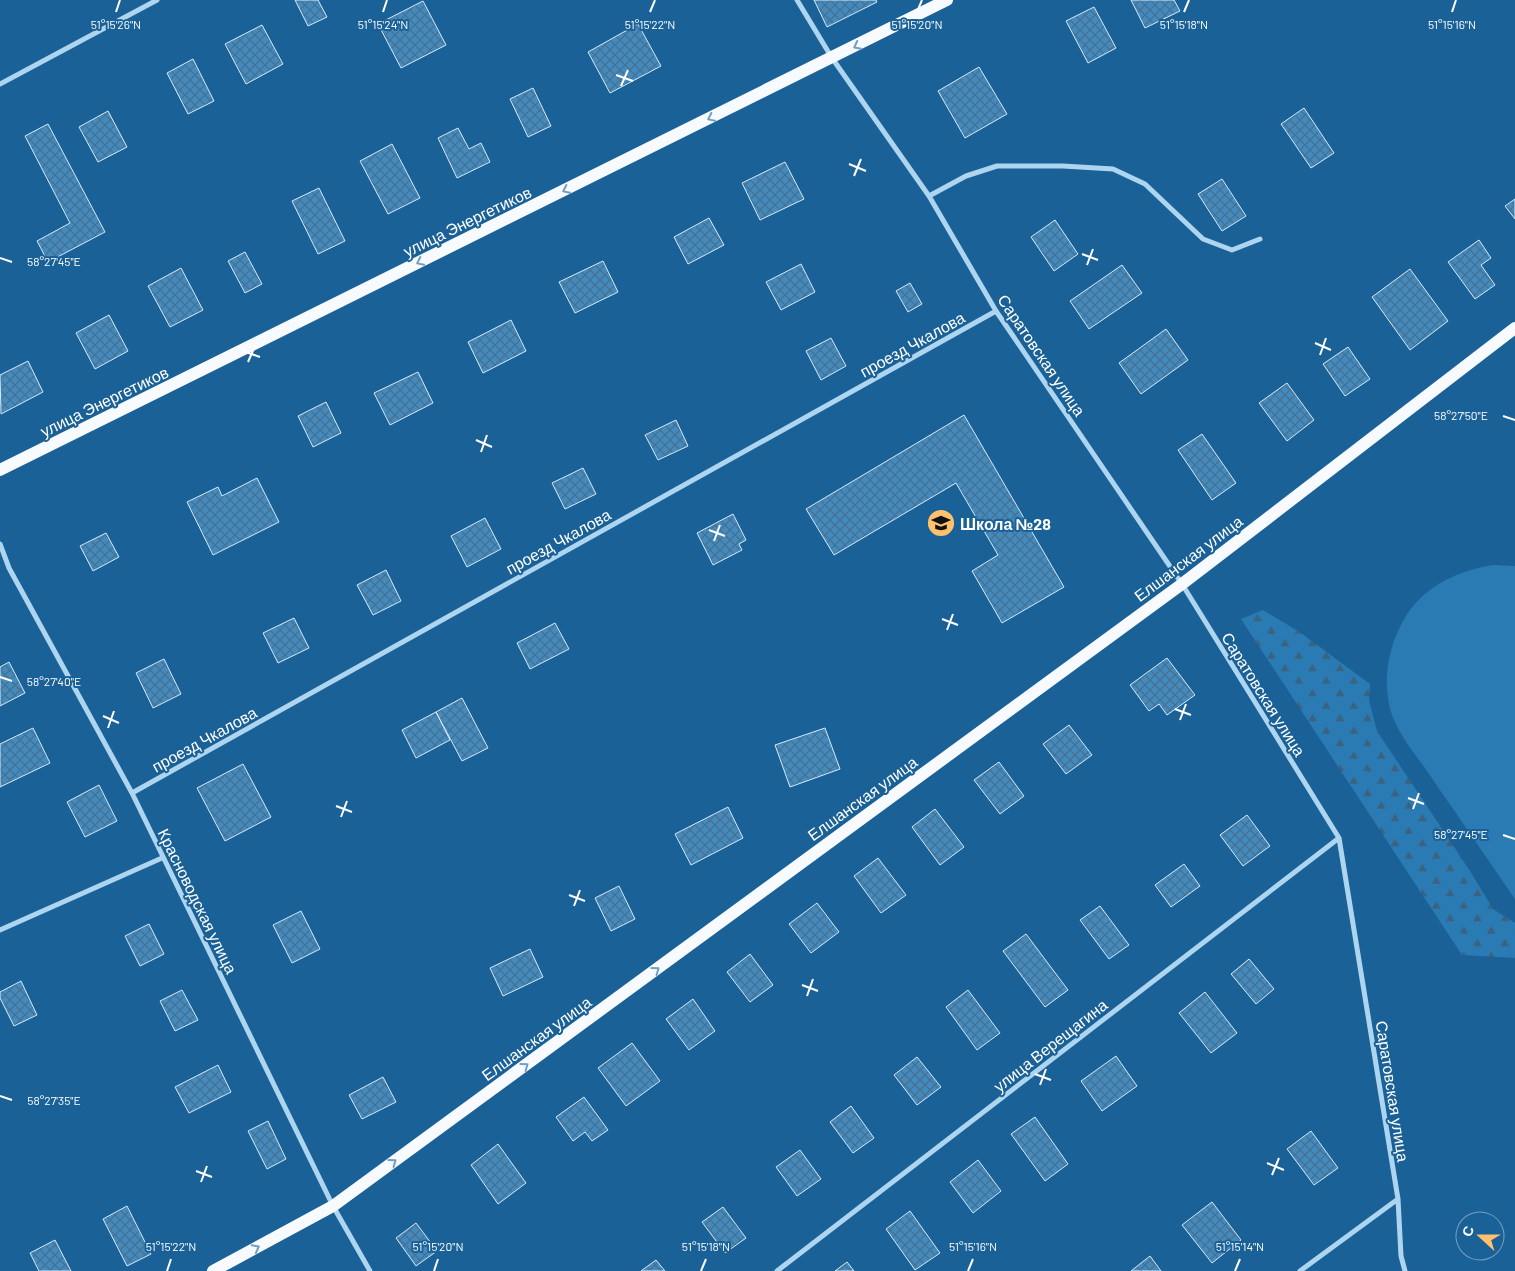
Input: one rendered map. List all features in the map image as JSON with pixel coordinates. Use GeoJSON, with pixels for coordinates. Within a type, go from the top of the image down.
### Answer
{"type":"FeatureCollection","features":[{"type":"Feature","properties":{"kind":"main road","name":"улица Энергетиков"},"geometry":{"type":"LineString","coordinates":[[0,470],[947,0]]}},
{"type":"Feature","properties":{"kind":"main road","name":"Елшанская улица"},"geometry":{"type":"LineString","coordinates":[[213,1271],[334,1206],[1182,584],[1515,328]]}},
{"type":"Feature","properties":{"kind":"street"},"geometry":{"type":"LineString","coordinates":[[0,84],[157,0]]}},
{"type":"Feature","properties":{"kind":"street","name":"Саратовская улица"},"geometry":{"type":"LineString","coordinates":[[797,0],[832,58],[928,196],[996,311],[1182,584],[1338,838],[1398,1199],[1401,1256],[1404,1271]]}},
{"type":"Feature","properties":{"kind":"street"},"geometry":{"type":"LineString","coordinates":[[928,196],[966,176],[997,166],[1063,166],[1113,169],[1145,184],[1203,238],[1232,250],[1260,239]]}},
{"type":"Feature","properties":{"kind":"street","name":"проезд Чкалова"},"geometry":{"type":"LineString","coordinates":[[132,793],[996,311]]}},
{"type":"Feature","properties":{"kind":"street","name":"Красноводская улица"},"geometry":{"type":"LineString","coordinates":[[0,544],[8,568],[132,793],[162,858],[334,1206],[370,1271]]}},
{"type":"Feature","properties":{"kind":"street","name":"улица Верещагина"},"geometry":{"type":"LineString","coordinates":[[777,1271],[1338,838]]}},
{"type":"Feature","properties":{"kind":"street"},"geometry":{"type":"LineString","coordinates":[[0,930],[162,858]]}},
{"type":"Feature","properties":{"kind":"street"},"geometry":{"type":"LineString","coordinates":[[1300,1271],[1398,1199]]}},
{"type":"Feature","properties":{"kind":"green space"},"geometry":{"type":"Polygon","coordinates":[[[1493,565],[1515,566],[1515,899],[1402,736],[1390,709],[1387,686],[1390,653],[1398,631],[1411,609],[1441,582],[1453,576],[1493,565]]]}},
{"type":"Feature","properties":{"kind":"green space"},"geometry":{"type":"Polygon","coordinates":[[[1263,610],[1298,631],[1370,684],[1369,700],[1377,731],[1493,909],[1515,923],[1515,958],[1462,955],[1241,619],[1263,610]]]}},
{"type":"Feature","properties":{"kind":"building"},"geometry":{"type":"Polygon","coordinates":[[[295,0],[318,0],[327,17],[308,26],[295,0]]]}},
{"type":"Feature","properties":{"kind":"building"},"geometry":{"type":"Polygon","coordinates":[[[814,0],[876,0],[877,2],[827,27],[814,0]]]}},
{"type":"Feature","properties":{"kind":"building"},"geometry":{"type":"Polygon","coordinates":[[[1131,0],[1174,0],[1180,11],[1145,28],[1131,0]]]}},
{"type":"Feature","properties":{"kind":"building"},"geometry":{"type":"Polygon","coordinates":[[[423,1],[446,45],[401,68],[378,24],[423,1]]]}},
{"type":"Feature","properties":{"kind":"building"},"geometry":{"type":"Polygon","coordinates":[[[1094,7],[1116,48],[1088,63],[1066,21],[1094,7]]]}},
{"type":"Feature","properties":{"kind":"building"},"geometry":{"type":"Polygon","coordinates":[[[638,24],[661,66],[610,93],[588,52],[638,24]]]}},
{"type":"Feature","properties":{"kind":"building"},"geometry":{"type":"Polygon","coordinates":[[[262,25],[283,64],[246,84],[225,44],[262,25]]]}},
{"type":"Feature","properties":{"kind":"building"},"geometry":{"type":"Polygon","coordinates":[[[193,59],[214,101],[188,114],[167,73],[193,59]]]}},
{"type":"Feature","properties":{"kind":"building"},"geometry":{"type":"Polygon","coordinates":[[[979,67],[1007,114],[965,138],[938,91],[979,67]]]}},
{"type":"Feature","properties":{"kind":"building"},"geometry":{"type":"Polygon","coordinates":[[[533,88],[551,126],[528,137],[510,99],[533,88]]]}},
{"type":"Feature","properties":{"kind":"building"},"geometry":{"type":"Polygon","coordinates":[[[1304,108],[1334,153],[1311,168],[1281,124],[1304,108]]]}},
{"type":"Feature","properties":{"kind":"building"},"geometry":{"type":"Polygon","coordinates":[[[108,111],[127,147],[98,162],[79,127],[108,111]]]}},
{"type":"Feature","properties":{"kind":"building"},"geometry":{"type":"Polygon","coordinates":[[[48,124],[105,232],[48,262],[37,241],[70,223],[25,136],[48,124]]]}},
{"type":"Feature","properties":{"kind":"building"},"geometry":{"type":"Polygon","coordinates":[[[458,128],[469,149],[481,143],[490,162],[457,178],[438,138],[458,128]]]}},
{"type":"Feature","properties":{"kind":"building"},"geometry":{"type":"Polygon","coordinates":[[[392,144],[420,198],[388,214],[360,161],[392,144]]]}},
{"type":"Feature","properties":{"kind":"building"},"geometry":{"type":"Polygon","coordinates":[[[785,162],[804,199],[760,220],[742,183],[785,162]]]}},
{"type":"Feature","properties":{"kind":"building"},"geometry":{"type":"Polygon","coordinates":[[[1222,179],[1246,216],[1222,231],[1198,194],[1222,179]]]}},
{"type":"Feature","properties":{"kind":"building"},"geometry":{"type":"Polygon","coordinates":[[[319,188],[345,241],[318,254],[292,201],[319,188]]]}},
{"type":"Feature","properties":{"kind":"building"},"geometry":{"type":"Polygon","coordinates":[[[1515,199],[1515,219],[1505,206],[1515,199]]]}},
{"type":"Feature","properties":{"kind":"building"},"geometry":{"type":"Polygon","coordinates":[[[709,218],[724,245],[688,264],[674,237],[709,218]]]}},
{"type":"Feature","properties":{"kind":"building"},"geometry":{"type":"Polygon","coordinates":[[[1055,220],[1078,254],[1054,271],[1031,237],[1055,220]]]}},
{"type":"Feature","properties":{"kind":"building"},"geometry":{"type":"Polygon","coordinates":[[[1479,240],[1491,258],[1481,265],[1495,285],[1475,299],[1448,262],[1479,240]]]}},
{"type":"Feature","properties":{"kind":"building"},"geometry":{"type":"Polygon","coordinates":[[[245,252],[262,284],[245,293],[228,261],[245,252]]]}},
{"type":"Feature","properties":{"kind":"building"},"geometry":{"type":"Polygon","coordinates":[[[603,261],[618,292],[575,313],[559,282],[603,261]]]}},
{"type":"Feature","properties":{"kind":"building"},"geometry":{"type":"Polygon","coordinates":[[[801,264],[815,292],[781,310],[766,282],[801,264]]]}},
{"type":"Feature","properties":{"kind":"building"},"geometry":{"type":"Polygon","coordinates":[[[1122,265],[1142,293],[1089,329],[1070,301],[1122,265]]]}},
{"type":"Feature","properties":{"kind":"building"},"geometry":{"type":"Polygon","coordinates":[[[181,268],[203,310],[170,327],[148,286],[181,268]]]}},
{"type":"Feature","properties":{"kind":"building"},"geometry":{"type":"Polygon","coordinates":[[[1410,269],[1448,321],[1410,350],[1372,297],[1410,269]]]}},
{"type":"Feature","properties":{"kind":"building"},"geometry":{"type":"Polygon","coordinates":[[[910,283],[922,304],[908,312],[896,291],[910,283]]]}},
{"type":"Feature","properties":{"kind":"building"},"geometry":{"type":"Polygon","coordinates":[[[109,315],[128,351],[95,369],[76,333],[109,315]]]}},
{"type":"Feature","properties":{"kind":"building"},"geometry":{"type":"Polygon","coordinates":[[[511,320],[526,351],[483,373],[468,342],[511,320]]]}},
{"type":"Feature","properties":{"kind":"building"},"geometry":{"type":"Polygon","coordinates":[[[1166,329],[1188,360],[1141,394],[1119,363],[1166,329]]]}},
{"type":"Feature","properties":{"kind":"building"},"geometry":{"type":"Polygon","coordinates":[[[831,338],[846,366],[821,380],[806,351],[831,338]]]}},
{"type":"Feature","properties":{"kind":"building"},"geometry":{"type":"Polygon","coordinates":[[[1348,347],[1370,379],[1345,396],[1323,364],[1348,347]]]}},
{"type":"Feature","properties":{"kind":"building"},"geometry":{"type":"Polygon","coordinates":[[[28,361],[43,392],[1,414],[0,375],[28,361]]]}},
{"type":"Feature","properties":{"kind":"building"},"geometry":{"type":"Polygon","coordinates":[[[418,372],[433,403],[390,425],[374,393],[418,372]]]}},
{"type":"Feature","properties":{"kind":"building"},"geometry":{"type":"Polygon","coordinates":[[[1287,383],[1314,420],[1287,441],[1259,403],[1287,383]]]}},
{"type":"Feature","properties":{"kind":"building"},"geometry":{"type":"Polygon","coordinates":[[[326,402],[341,433],[313,447],[298,416],[326,402]]]}},
{"type":"Feature","properties":{"kind":"building"},"geometry":{"type":"Polygon","coordinates":[[[964,415],[1064,587],[1002,623],[972,571],[998,555],[956,483],[834,555],[806,509],[964,415]]]}},
{"type":"Feature","properties":{"kind":"building"},"geometry":{"type":"Polygon","coordinates":[[[676,420],[688,446],[658,460],[645,435],[676,420]]]}},
{"type":"Feature","properties":{"kind":"building"},"geometry":{"type":"Polygon","coordinates":[[[1202,434],[1236,483],[1212,500],[1178,450],[1202,434]]]}},
{"type":"Feature","properties":{"kind":"building"},"geometry":{"type":"Polygon","coordinates":[[[583,468],[596,494],[565,509],[552,483],[583,468]]]}},
{"type":"Feature","properties":{"kind":"building"},"geometry":{"type":"Polygon","coordinates":[[[257,478],[279,522],[213,555],[187,502],[218,487],[222,496],[257,478]]]}},
{"type":"Feature","properties":{"kind":"building"},"geometry":{"type":"Polygon","coordinates":[[[733,514],[746,540],[739,544],[742,550],[713,565],[697,533],[733,514]]]}},
{"type":"Feature","properties":{"kind":"building"},"geometry":{"type":"Polygon","coordinates":[[[485,518],[501,549],[467,567],[451,536],[485,518]]]}},
{"type":"Feature","properties":{"kind":"building"},"geometry":{"type":"Polygon","coordinates":[[[106,533],[119,557],[93,571],[80,546],[106,533]]]}},
{"type":"Feature","properties":{"kind":"building"},"geometry":{"type":"Polygon","coordinates":[[[386,570],[401,601],[373,615],[357,585],[386,570]]]}},
{"type":"Feature","properties":{"kind":"building"},"geometry":{"type":"Polygon","coordinates":[[[294,618],[309,648],[278,663],[263,633],[294,618]]]}},
{"type":"Feature","properties":{"kind":"building"},"geometry":{"type":"Polygon","coordinates":[[[555,623],[569,649],[530,669],[517,643],[555,623]]]}},
{"type":"Feature","properties":{"kind":"building"},"geometry":{"type":"Polygon","coordinates":[[[1167,658],[1195,695],[1167,715],[1159,704],[1149,711],[1130,685],[1167,658]]]}},
{"type":"Feature","properties":{"kind":"building"},"geometry":{"type":"Polygon","coordinates":[[[164,659],[181,694],[153,708],[136,673],[164,659]]]}},
{"type":"Feature","properties":{"kind":"building"},"geometry":{"type":"Polygon","coordinates":[[[9,662],[25,693],[0,706],[0,667],[9,662]]]}},
{"type":"Feature","properties":{"kind":"building"},"geometry":{"type":"Polygon","coordinates":[[[462,698],[488,748],[462,761],[436,712],[462,698]]]}},
{"type":"Feature","properties":{"kind":"building"},"geometry":{"type":"Polygon","coordinates":[[[436,712],[450,740],[416,758],[402,730],[436,712]]]}},
{"type":"Feature","properties":{"kind":"building"},"geometry":{"type":"Polygon","coordinates":[[[1069,725],[1092,755],[1066,774],[1043,744],[1069,725]]]}},
{"type":"Feature","properties":{"kind":"building"},"geometry":{"type":"Polygon","coordinates":[[[33,728],[50,763],[0,787],[0,744],[33,728]]]}},
{"type":"Feature","properties":{"kind":"building"},"geometry":{"type":"Polygon","coordinates":[[[825,728],[840,769],[790,787],[775,745],[825,728]]]}},
{"type":"Feature","properties":{"kind":"building"},"geometry":{"type":"Polygon","coordinates":[[[999,762],[1024,796],[1000,814],[974,780],[999,762]]]}},
{"type":"Feature","properties":{"kind":"building"},"geometry":{"type":"Polygon","coordinates":[[[243,764],[271,817],[225,841],[197,788],[243,764]]]}},
{"type":"Feature","properties":{"kind":"building"},"geometry":{"type":"Polygon","coordinates":[[[99,785],[117,821],[85,837],[67,802],[99,785]]]}},
{"type":"Feature","properties":{"kind":"building"},"geometry":{"type":"Polygon","coordinates":[[[728,807],[743,838],[691,865],[675,834],[728,807]]]}},
{"type":"Feature","properties":{"kind":"building"},"geometry":{"type":"Polygon","coordinates":[[[935,809],[964,847],[940,865],[912,827],[935,809]]]}},
{"type":"Feature","properties":{"kind":"building"},"geometry":{"type":"Polygon","coordinates":[[[1247,815],[1270,846],[1243,866],[1220,835],[1247,815]]]}},
{"type":"Feature","properties":{"kind":"building"},"geometry":{"type":"Polygon","coordinates":[[[878,858],[906,895],[881,913],[854,876],[878,858]]]}},
{"type":"Feature","properties":{"kind":"building"},"geometry":{"type":"Polygon","coordinates":[[[1184,864],[1200,886],[1171,907],[1155,885],[1184,864]]]}},
{"type":"Feature","properties":{"kind":"building"},"geometry":{"type":"Polygon","coordinates":[[[619,886],[635,919],[611,931],[595,898],[619,886]]]}},
{"type":"Feature","properties":{"kind":"building"},"geometry":{"type":"Polygon","coordinates":[[[817,903],[839,932],[811,953],[789,924],[817,903]]]}},
{"type":"Feature","properties":{"kind":"building"},"geometry":{"type":"Polygon","coordinates":[[[1100,906],[1129,945],[1109,959],[1080,920],[1100,906]]]}},
{"type":"Feature","properties":{"kind":"building"},"geometry":{"type":"Polygon","coordinates":[[[301,911],[320,949],[292,963],[273,925],[301,911]]]}},
{"type":"Feature","properties":{"kind":"building"},"geometry":{"type":"Polygon","coordinates":[[[149,924],[164,954],[140,966],[125,936],[149,924]]]}},
{"type":"Feature","properties":{"kind":"building"},"geometry":{"type":"Polygon","coordinates":[[[1026,934],[1068,990],[1045,1007],[1003,951],[1026,934]]]}},
{"type":"Feature","properties":{"kind":"building"},"geometry":{"type":"Polygon","coordinates":[[[530,949],[543,977],[503,996],[490,968],[530,949]]]}},
{"type":"Feature","properties":{"kind":"building"},"geometry":{"type":"Polygon","coordinates":[[[750,954],[773,985],[750,1002],[727,972],[750,954]]]}},
{"type":"Feature","properties":{"kind":"building"},"geometry":{"type":"Polygon","coordinates":[[[1249,959],[1274,989],[1256,1004],[1231,974],[1249,959]]]}},
{"type":"Feature","properties":{"kind":"building"},"geometry":{"type":"Polygon","coordinates":[[[21,981],[37,1015],[14,1026],[0,998],[0,992],[21,981]]]}},
{"type":"Feature","properties":{"kind":"building"},"geometry":{"type":"Polygon","coordinates":[[[182,990],[198,1020],[175,1031],[160,1001],[182,990]]]}},
{"type":"Feature","properties":{"kind":"building"},"geometry":{"type":"Polygon","coordinates":[[[968,990],[1000,1033],[977,1050],[946,1007],[968,990]]]}},
{"type":"Feature","properties":{"kind":"building"},"geometry":{"type":"Polygon","coordinates":[[[1205,992],[1237,1033],[1211,1053],[1179,1013],[1205,992]]]}},
{"type":"Feature","properties":{"kind":"building"},"geometry":{"type":"Polygon","coordinates":[[[693,999],[715,1031],[689,1050],[666,1019],[693,999]]]}},
{"type":"Feature","properties":{"kind":"building"},"geometry":{"type":"Polygon","coordinates":[[[632,1043],[660,1081],[626,1106],[598,1068],[632,1043]]]}},
{"type":"Feature","properties":{"kind":"building"},"geometry":{"type":"Polygon","coordinates":[[[1116,1056],[1137,1086],[1102,1111],[1081,1081],[1116,1056]]]}},
{"type":"Feature","properties":{"kind":"building"},"geometry":{"type":"Polygon","coordinates":[[[917,1057],[941,1087],[917,1105],[894,1075],[917,1057]]]}},
{"type":"Feature","properties":{"kind":"building"},"geometry":{"type":"Polygon","coordinates":[[[218,1065],[231,1092],[189,1113],[175,1087],[218,1065]]]}},
{"type":"Feature","properties":{"kind":"building"},"geometry":{"type":"Polygon","coordinates":[[[383,1077],[396,1102],[362,1119],[349,1095],[383,1077]]]}},
{"type":"Feature","properties":{"kind":"building"},"geometry":{"type":"Polygon","coordinates":[[[584,1097],[608,1130],[592,1141],[585,1132],[573,1141],[556,1117],[584,1097]]]}},
{"type":"Feature","properties":{"kind":"building"},"geometry":{"type":"Polygon","coordinates":[[[851,1106],[874,1138],[853,1153],[830,1122],[851,1106]]]}},
{"type":"Feature","properties":{"kind":"building"},"geometry":{"type":"Polygon","coordinates":[[[1035,1117],[1068,1164],[1045,1181],[1011,1134],[1035,1117]]]}},
{"type":"Feature","properties":{"kind":"building"},"geometry":{"type":"Polygon","coordinates":[[[268,1121],[286,1159],[267,1169],[248,1131],[268,1121]]]}},
{"type":"Feature","properties":{"kind":"building"},"geometry":{"type":"Polygon","coordinates":[[[1311,1131],[1338,1168],[1314,1185],[1287,1149],[1311,1131]]]}},
{"type":"Feature","properties":{"kind":"building"},"geometry":{"type":"Polygon","coordinates":[[[498,1144],[526,1183],[498,1204],[471,1165],[498,1144]]]}},
{"type":"Feature","properties":{"kind":"building"},"geometry":{"type":"Polygon","coordinates":[[[800,1150],[821,1179],[797,1196],[776,1167],[800,1150]]]}},
{"type":"Feature","properties":{"kind":"building"},"geometry":{"type":"Polygon","coordinates":[[[978,1160],[1001,1191],[973,1213],[950,1182],[978,1160]]]}},
{"type":"Feature","properties":{"kind":"building"},"geometry":{"type":"Polygon","coordinates":[[[1212,1202],[1241,1240],[1212,1263],[1182,1225],[1212,1202]]]}},
{"type":"Feature","properties":{"kind":"building"},"geometry":{"type":"Polygon","coordinates":[[[127,1206],[151,1254],[127,1266],[103,1219],[127,1206]]]}},
{"type":"Feature","properties":{"kind":"building"},"geometry":{"type":"Polygon","coordinates":[[[723,1207],[746,1238],[725,1253],[702,1222],[723,1207]]]}},
{"type":"Feature","properties":{"kind":"building"},"geometry":{"type":"Polygon","coordinates":[[[910,1211],[940,1253],[915,1270],[886,1229],[910,1211]]]}},
{"type":"Feature","properties":{"kind":"building"},"geometry":{"type":"Polygon","coordinates":[[[416,1223],[437,1251],[416,1266],[396,1238],[416,1223]]]}},
{"type":"Feature","properties":{"kind":"building"},"geometry":{"type":"Polygon","coordinates":[[[55,1240],[71,1271],[39,1271],[30,1253],[55,1240]]]}},
{"type":"Feature","properties":{"kind":"building"},"geometry":{"type":"Polygon","coordinates":[[[1150,1256],[1161,1271],[1131,1271],[1150,1256]]]}},
{"type":"Feature","properties":{"kind":"building"},"geometry":{"type":"Polygon","coordinates":[[[656,1260],[665,1271],[641,1271],[656,1260]]]}},
{"type":"Feature","properties":{"kind":"building"},"geometry":{"type":"Polygon","coordinates":[[[847,1262],[854,1271],[835,1271],[847,1262]]]}},
{"type":"Feature","properties":{"kind":"place","name":"Школа №28"},"geometry":{"type":"Point","coordinates":[941,523]}}]}
